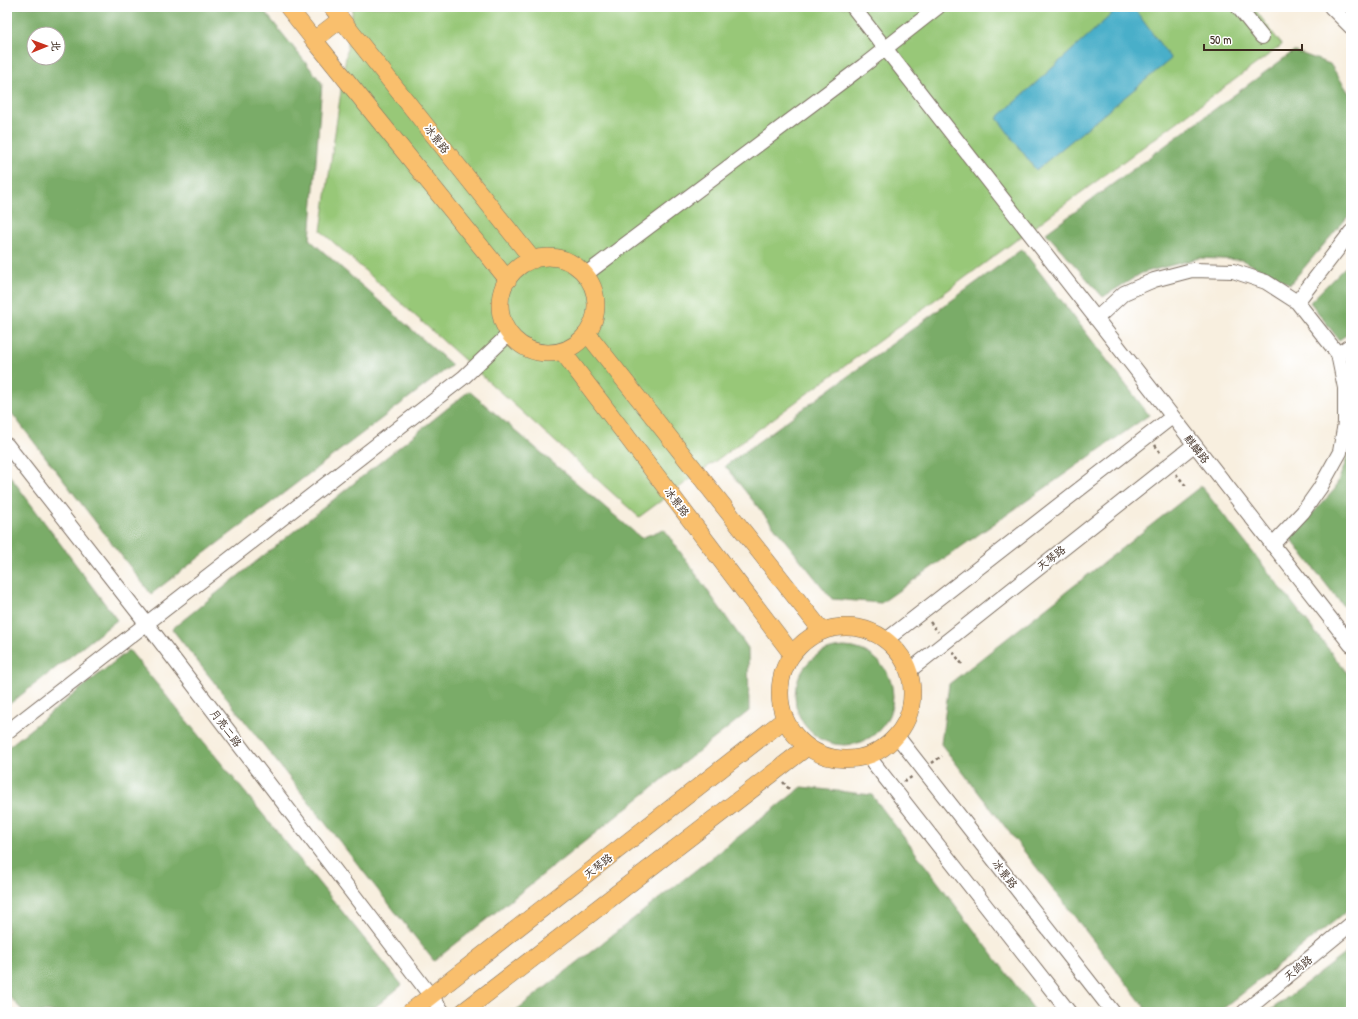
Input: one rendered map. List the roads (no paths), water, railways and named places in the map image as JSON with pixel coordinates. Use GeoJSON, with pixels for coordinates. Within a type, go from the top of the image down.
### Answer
{"type":"FeatureCollection","features":[{"type":"Feature","properties":{"kind":"main road"},"geometry":{"type":"LineString","coordinates":[[288,7],[508,280]]}},
{"type":"Feature","properties":{"kind":"main road","name":"冰景路"},"geometry":{"type":"LineString","coordinates":[[314,40],[336,13],[533,260]]}},
{"type":"Feature","properties":{"kind":"main road"},"geometry":{"type":"LineString","coordinates":[[540,258],[556,258],[571,263],[586,274],[592,287],[595,302],[594,318],[587,333],[576,344],[562,351],[546,353],[531,350],[508,335],[501,317],[500,301],[504,286],[512,273],[525,263],[533,260],[540,258]]}},
{"type":"Feature","properties":{"kind":"main road"},"geometry":{"type":"LineString","coordinates":[[587,333],[822,631]]}},
{"type":"Feature","properties":{"kind":"main road","name":"冰景路"},"geometry":{"type":"LineString","coordinates":[[562,351],[792,654]]}},
{"type":"Feature","properties":{"kind":"main road"},"geometry":{"type":"LineString","coordinates":[[844,626],[866,630],[886,640],[900,654],[908,671],[912,694],[908,716],[897,736],[884,748],[868,756],[847,760],[826,756],[807,747],[794,734],[785,719],[780,697],[782,674],[792,654],[806,640],[822,631],[844,626]]}},
{"type":"Feature","properties":{"kind":"main road","name":"天琴路"},"geometry":{"type":"LineString","coordinates":[[410,1012],[785,719]]}},
{"type":"Feature","properties":{"kind":"main road"},"geometry":{"type":"LineString","coordinates":[[462,1012],[807,747]]}},
{"type":"Feature","properties":{"kind":"street","name":"麒麟路"},"geometry":{"type":"LineString","coordinates":[[853,7],[1351,645]]}},
{"type":"Feature","properties":{"kind":"street"},"geometry":{"type":"LineString","coordinates":[[586,274],[885,49],[938,7]]}},
{"type":"Feature","properties":{"kind":"street"},"geometry":{"type":"LineString","coordinates":[[1238,7],[1262,37]]}},
{"type":"Feature","properties":{"kind":"street"},"geometry":{"type":"LineString","coordinates":[[1331,7],[1351,28]]}},
{"type":"Feature","properties":{"kind":"street"},"geometry":{"type":"LineString","coordinates":[[1297,302],[1351,232]]}},
{"type":"Feature","properties":{"kind":"street"},"geometry":{"type":"LineString","coordinates":[[1096,319],[1124,293],[1154,280],[1192,270],[1233,271],[1266,282],[1297,302],[1338,354],[1345,388],[1345,416],[1340,452],[1320,488],[1303,512],[1272,545]]}},
{"type":"Feature","properties":{"kind":"street"},"geometry":{"type":"LineString","coordinates":[[7,732],[464,377],[508,335]]}},
{"type":"Feature","properties":{"kind":"street"},"geometry":{"type":"LineString","coordinates":[[1338,354],[1351,345]]}},
{"type":"Feature","properties":{"kind":"street"},"geometry":{"type":"LineString","coordinates":[[886,640],[1172,417]]}},
{"type":"Feature","properties":{"kind":"street","name":"月亮二路"},"geometry":{"type":"LineString","coordinates":[[7,445],[147,624],[443,1012]]}},
{"type":"Feature","properties":{"kind":"street","name":"天琴路"},"geometry":{"type":"LineString","coordinates":[[908,671],[1194,445]]}},
{"type":"Feature","properties":{"kind":"street","name":"冰景路"},"geometry":{"type":"LineString","coordinates":[[897,736],[1113,1012]]}},
{"type":"Feature","properties":{"kind":"street"},"geometry":{"type":"LineString","coordinates":[[868,756],[1069,1012]]}},
{"type":"Feature","properties":{"kind":"street","name":"天鸽路"},"geometry":{"type":"LineString","coordinates":[[1244,1012],[1351,924]]}},
{"type":"Feature","properties":{"kind":"water"},"geometry":{"type":"Polygon","coordinates":[[[1109,7],[1133,7],[1171,59],[1036,170],[997,118],[1112,14],[1109,7]]]}}]}
